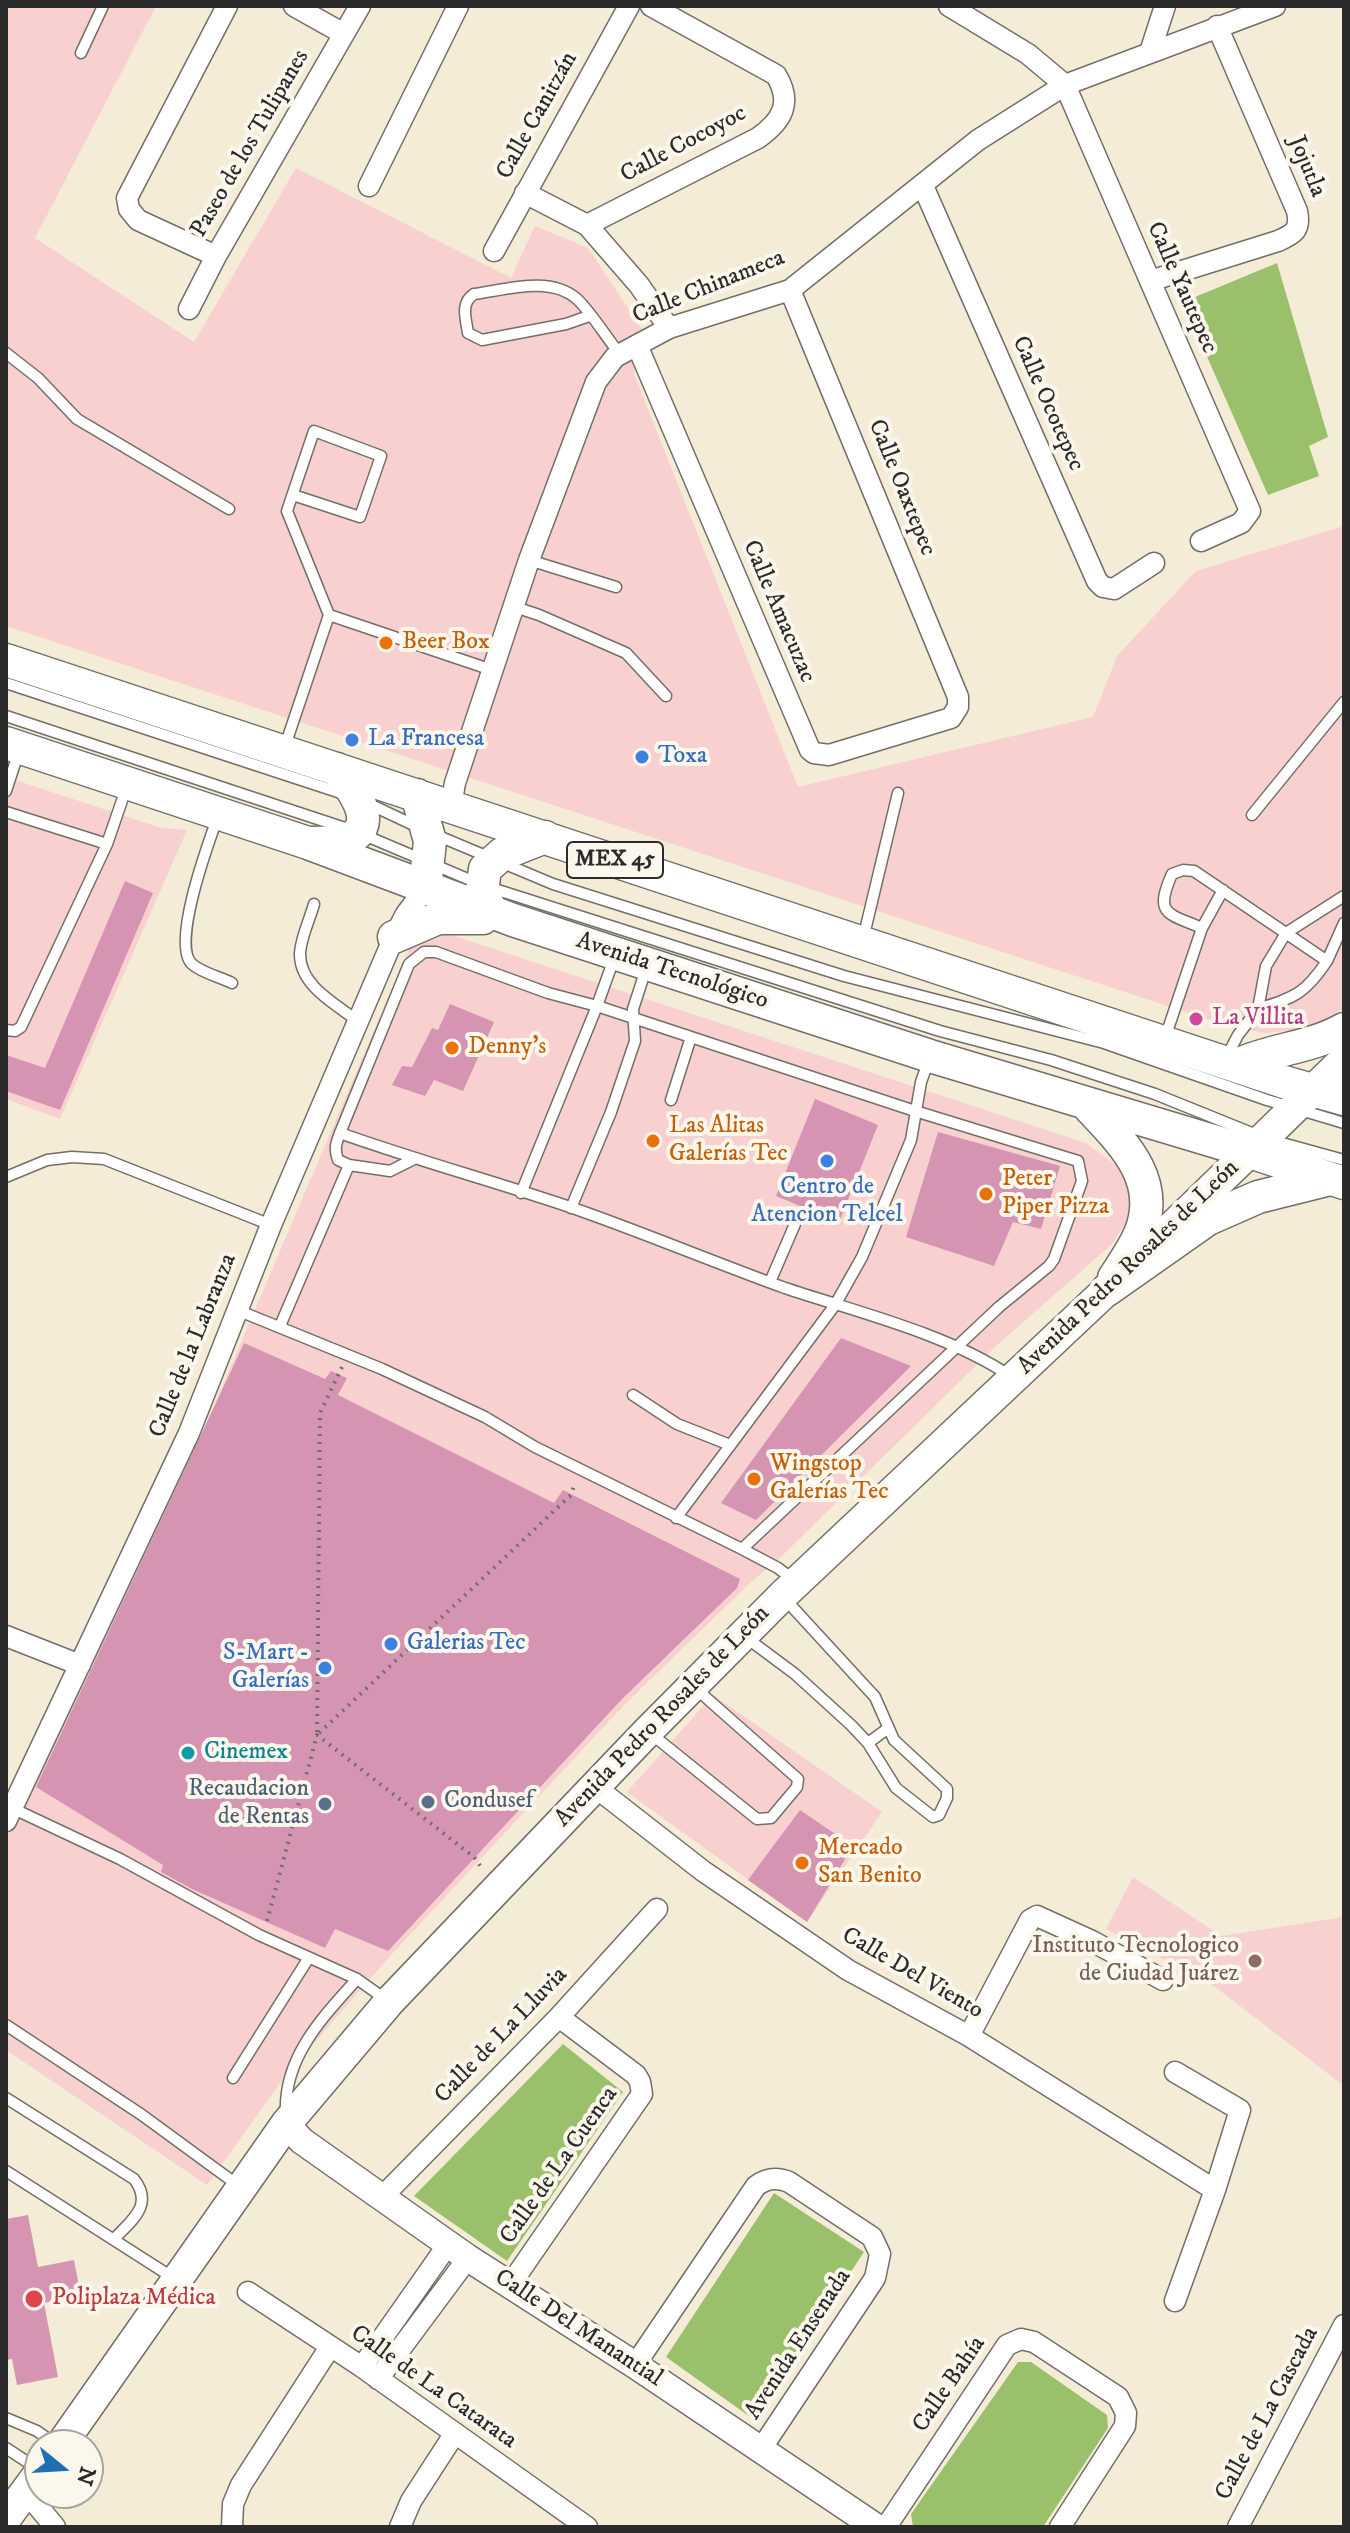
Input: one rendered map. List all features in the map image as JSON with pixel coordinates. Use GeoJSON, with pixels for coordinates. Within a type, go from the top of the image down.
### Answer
{"type":"FeatureCollection","features":[{"type":"Feature","properties":{"kind":"main road","name":"MEX 45"},"geometry":{"type":"LineString","coordinates":[[6,660],[1164,1040],[1230,1063],[1304,1099],[1344,1099]]}},
{"type":"Feature","properties":{"kind":"main road","name":"Avenida Tecnológico"},"geometry":{"type":"LineString","coordinates":[[13,745],[308,843],[431,857],[495,894],[616,953],[1088,1105],[1257,1145],[1339,1174]]}},
{"type":"Feature","properties":{"kind":"main road"},"geometry":{"type":"LineString","coordinates":[[308,843],[343,841],[357,832],[363,817],[359,799],[337,769]]}},
{"type":"Feature","properties":{"kind":"main road"},"geometry":{"type":"LineString","coordinates":[[417,795],[431,857]]}},
{"type":"Feature","properties":{"kind":"main road"},"geometry":{"type":"LineString","coordinates":[[431,857],[451,806]]}},
{"type":"Feature","properties":{"kind":"main road"},"geometry":{"type":"LineString","coordinates":[[394,937],[438,918],[459,916],[495,894],[502,854],[545,837]]}},
{"type":"Feature","properties":{"kind":"main road"},"geometry":{"type":"LineString","coordinates":[[1230,1063],[1329,1038],[1344,1029]]}},
{"type":"Feature","properties":{"kind":"main road","name":"Avenida Pedro Rosales de León"},"geometry":{"type":"LineString","coordinates":[[70,2429],[286,2124],[389,2002],[594,1786],[789,1589],[1107,1290],[1344,1060]]}},
{"type":"Feature","properties":{"kind":"main road"},"geometry":{"type":"LineString","coordinates":[[1088,1105],[1124,1143],[1138,1165],[1146,1189],[1143,1225],[1107,1290]]}},
{"type":"Feature","properties":{"kind":"main road"},"geometry":{"type":"LineString","coordinates":[[1107,1290],[1208,1219],[1258,1197],[1339,1174]]}},
{"type":"Feature","properties":{"kind":"main road"},"geometry":{"type":"LineString","coordinates":[[6,2518],[24,2493]]}},
{"type":"Feature","properties":{"kind":"street"},"geometry":{"type":"LineString","coordinates":[[216,256],[138,220],[129,209],[129,191],[227,6]]}},
{"type":"Feature","properties":{"kind":"street"},"geometry":{"type":"LineString","coordinates":[[294,6],[344,34]]}},
{"type":"Feature","properties":{"kind":"street","name":"Paseo de los Tulipanes"},"geometry":{"type":"LineString","coordinates":[[189,309],[216,256],[360,6]]}},
{"type":"Feature","properties":{"kind":"street"},"geometry":{"type":"LineString","coordinates":[[369,186],[458,6]]}},
{"type":"Feature","properties":{"kind":"street","name":"Calle Canitzán"},"geometry":{"type":"LineString","coordinates":[[494,251],[629,6]]}},
{"type":"Feature","properties":{"kind":"street","name":"Calle Cocoyoc"},"geometry":{"type":"LineString","coordinates":[[587,225],[758,138],[773,127],[785,105],[779,79],[769,69],[651,6]]}},
{"type":"Feature","properties":{"kind":"street"},"geometry":{"type":"LineString","coordinates":[[949,6],[1028,54],[1065,85]]}},
{"type":"Feature","properties":{"kind":"street"},"geometry":{"type":"LineString","coordinates":[[1150,52],[1165,6]]}},
{"type":"Feature","properties":{"kind":"street","name":"Calle Chinameca"},"geometry":{"type":"LineString","coordinates":[[451,806],[455,783],[512,606],[596,382],[605,368],[628,349],[669,328],[790,290],[978,140],[1065,85],[1275,6]]}},
{"type":"Feature","properties":{"kind":"street","name":"Jojutla"},"geometry":{"type":"LineString","coordinates":[[1150,281],[1278,241],[1294,234],[1298,227],[1297,211],[1217,26]]}},
{"type":"Feature","properties":{"kind":"street","name":"Calle Yautepec"},"geometry":{"type":"LineString","coordinates":[[1065,85],[1250,511],[1241,523],[1201,541]]}},
{"type":"Feature","properties":{"kind":"street","name":"Calle Ocotepec"},"geometry":{"type":"LineString","coordinates":[[923,186],[1097,581],[1103,587],[1114,589],[1154,563]]}},
{"type":"Feature","properties":{"kind":"street"},"geometry":{"type":"LineString","coordinates":[[525,193],[587,225],[617,258],[669,328]]}},
{"type":"Feature","properties":{"kind":"street","name":"Calle Oaxtepec"},"geometry":{"type":"LineString","coordinates":[[790,290],[958,697],[958,707]]}},
{"type":"Feature","properties":{"kind":"street","name":"Calle Amacuzac"},"geometry":{"type":"LineString","coordinates":[[628,349],[810,750],[829,755],[951,718],[958,707]]}},
{"type":"Feature","properties":{"kind":"street","name":"Calle de la Labranza"},"geometry":{"type":"LineString","coordinates":[[10,1815],[189,1433],[271,1225],[431,857]]}},
{"type":"Feature","properties":{"kind":"street"},"geometry":{"type":"LineString","coordinates":[[6,1636],[80,1665]]}},
{"type":"Feature","properties":{"kind":"street","name":"Calle Del Viento"},"geometry":{"type":"LineString","coordinates":[[594,1786],[703,1871],[848,1970],[969,2036],[1215,2190]]}},
{"type":"Feature","properties":{"kind":"street","name":"Calle de La Lluvia"},"geometry":{"type":"LineString","coordinates":[[382,2197],[559,2017],[657,1909]]}},
{"type":"Feature","properties":{"kind":"street"},"geometry":{"type":"LineString","coordinates":[[969,2036],[1030,1920],[1037,1916],[1070,1930],[1163,1980]]}},
{"type":"Feature","properties":{"kind":"street","name":"Calle de La Cuenca"},"geometry":{"type":"LineString","coordinates":[[510,2285],[642,2094],[636,2075],[559,2017]]}},
{"type":"Feature","properties":{"kind":"street"},"geometry":{"type":"LineString","coordinates":[[1175,2072],[1240,2110],[1175,2301]]}},
{"type":"Feature","properties":{"kind":"street","name":"Calle Del Manantial"},"geometry":{"type":"LineString","coordinates":[[286,2124],[302,2141],[459,2251],[876,2527]]}},
{"type":"Feature","properties":{"kind":"street","name":"Avenida Ensenada"},"geometry":{"type":"LineString","coordinates":[[635,2365],[756,2186],[763,2181],[780,2178],[789,2182],[872,2237],[880,2254],[875,2278],[761,2449]]}},
{"type":"Feature","properties":{"kind":"street"},"geometry":{"type":"LineString","coordinates":[[370,2373],[459,2251]]}},
{"type":"Feature","properties":{"kind":"street","name":"Calle de La Catarata"},"geometry":{"type":"LineString","coordinates":[[248,2292],[455,2433],[576,2524]]}},
{"type":"Feature","properties":{"kind":"street","name":"Calle de La Cascada"},"geometry":{"type":"LineString","coordinates":[[1238,2527],[1344,2325]]}},
{"type":"Feature","properties":{"kind":"street","name":"Calle Bahía"},"geometry":{"type":"LineString","coordinates":[[886,2527],[1007,2345],[1021,2339],[1034,2342],[1118,2397],[1126,2413],[1125,2426],[1060,2527]]}},
{"type":"Feature","properties":{"kind":"street"},"geometry":{"type":"LineString","coordinates":[[232,2527],[233,2504],[241,2485],[330,2347]]}},
{"type":"Feature","properties":{"kind":"street"},"geometry":{"type":"LineString","coordinates":[[400,2527],[411,2501],[455,2433]]}},
{"type":"Feature","properties":{"kind":"lane"},"geometry":{"type":"LineString","coordinates":[[81,53],[103,6]]}},
{"type":"Feature","properties":{"kind":"lane"},"geometry":{"type":"LineString","coordinates":[[589,316],[566,324],[482,340],[468,333],[465,307],[474,294],[540,285],[554,288],[577,300],[589,316],[628,349]]}},
{"type":"Feature","properties":{"kind":"lane"},"geometry":{"type":"LineString","coordinates":[[6,353],[38,378],[77,419],[229,509]]}},
{"type":"Feature","properties":{"kind":"lane"},"geometry":{"type":"LineString","coordinates":[[283,752],[329,615],[287,511],[314,431],[381,456],[360,517],[293,495]]}},
{"type":"Feature","properties":{"kind":"lane"},"geometry":{"type":"LineString","coordinates":[[529,560],[616,587]]}},
{"type":"Feature","properties":{"kind":"lane"},"geometry":{"type":"LineString","coordinates":[[512,606],[626,653],[666,696]]}},
{"type":"Feature","properties":{"kind":"lane"},"geometry":{"type":"LineString","coordinates":[[329,615],[492,670]]}},
{"type":"Feature","properties":{"kind":"lane"},"geometry":{"type":"LineString","coordinates":[[6,683],[359,799],[431,857],[495,894],[1155,1094],[1257,1145]]}},
{"type":"Feature","properties":{"kind":"lane"},"geometry":{"type":"LineString","coordinates":[[1252,815],[1344,702]]}},
{"type":"Feature","properties":{"kind":"lane"},"geometry":{"type":"LineString","coordinates":[[6,716],[431,857]]}},
{"type":"Feature","properties":{"kind":"lane"},"geometry":{"type":"LineString","coordinates":[[6,791],[13,745]]}},
{"type":"Feature","properties":{"kind":"lane"},"geometry":{"type":"LineString","coordinates":[[6,1030],[15,1031],[21,1027],[107,844],[128,784]]}},
{"type":"Feature","properties":{"kind":"lane"},"geometry":{"type":"LineString","coordinates":[[863,941],[898,793]]}},
{"type":"Feature","properties":{"kind":"lane"},"geometry":{"type":"LineString","coordinates":[[6,812],[107,844]]}},
{"type":"Feature","properties":{"kind":"lane"},"geometry":{"type":"LineString","coordinates":[[219,813],[188,908],[187,957],[193,965],[232,983]]}},
{"type":"Feature","properties":{"kind":"lane"},"geometry":{"type":"LineString","coordinates":[[1202,928],[1169,914],[1164,907],[1162,897],[1172,874],[1183,870],[1194,871],[1327,961]]}},
{"type":"Feature","properties":{"kind":"lane"},"geometry":{"type":"LineString","coordinates":[[495,894],[553,884],[844,976],[1104,1043],[1304,1099],[1344,1123]]}},
{"type":"Feature","properties":{"kind":"lane"},"geometry":{"type":"LineString","coordinates":[[1164,1040],[1202,928],[1223,890]]}},
{"type":"Feature","properties":{"kind":"lane"},"geometry":{"type":"LineString","coordinates":[[1230,1063],[1238,1035],[1258,1009],[1266,966],[1286,933],[1344,896]]}},
{"type":"Feature","properties":{"kind":"lane"},"geometry":{"type":"LineString","coordinates":[[314,904],[300,951],[302,973],[313,987],[359,1022]]}},
{"type":"Feature","properties":{"kind":"lane"},"geometry":{"type":"LineString","coordinates":[[1258,1009],[1295,997],[1313,981],[1327,961],[1344,923]]}},
{"type":"Feature","properties":{"kind":"lane"},"geometry":{"type":"LineString","coordinates":[[414,1159],[390,1171],[349,1165],[338,1160],[335,1147],[409,964],[419,955],[436,952],[548,993],[597,1006],[915,1111],[1078,1161],[1082,1181],[1054,1259],[742,1549]]}},
{"type":"Feature","properties":{"kind":"lane"},"geometry":{"type":"LineString","coordinates":[[521,1193],[616,953]]}},
{"type":"Feature","properties":{"kind":"lane"},"geometry":{"type":"LineString","coordinates":[[571,1208],[611,1112],[635,1041],[633,1009],[648,963]]}},
{"type":"Feature","properties":{"kind":"lane"},"geometry":{"type":"LineString","coordinates":[[671,1100],[691,1037]]}},
{"type":"Feature","properties":{"kind":"lane"},"geometry":{"type":"LineString","coordinates":[[676,1518],[835,1305],[862,1257],[911,1140],[915,1111],[930,1056]]}},
{"type":"Feature","properties":{"kind":"lane"},"geometry":{"type":"LineString","coordinates":[[340,1133],[571,1208],[958,1347],[989,1362],[1013,1379]]}},
{"type":"Feature","properties":{"kind":"lane"},"geometry":{"type":"LineString","coordinates":[[6,1177],[47,1160],[72,1157],[104,1159],[271,1225]]}},
{"type":"Feature","properties":{"kind":"lane"},"geometry":{"type":"LineString","coordinates":[[280,1326],[349,1165]]}},
{"type":"Feature","properties":{"kind":"lane"},"geometry":{"type":"LineString","coordinates":[[770,1282],[795,1224]]}},
{"type":"Feature","properties":{"kind":"lane"},"geometry":{"type":"LineString","coordinates":[[237,1310],[485,1417],[580,1469],[778,1568],[789,1589],[875,1697],[887,1729],[902,1749],[947,1789],[947,1798],[937,1817],[896,1788],[868,1743],[795,1674],[743,1635]]}},
{"type":"Feature","properties":{"kind":"lane"},"geometry":{"type":"LineString","coordinates":[[633,1395],[677,1424],[730,1445]]}},
{"type":"Feature","properties":{"kind":"lane"},"geometry":{"type":"LineString","coordinates":[[648,1731],[757,1819],[771,1818],[797,1787],[799,1782],[796,1776],[692,1686]]}},
{"type":"Feature","properties":{"kind":"lane"},"geometry":{"type":"LineString","coordinates":[[868,1743],[887,1729]]}},
{"type":"Feature","properties":{"kind":"lane"},"geometry":{"type":"LineString","coordinates":[[10,1815],[120,1859],[259,1935],[357,1979],[389,2002]]}},
{"type":"Feature","properties":{"kind":"lane"},"geometry":{"type":"LineString","coordinates":[[233,2078],[308,1959]]}},
{"type":"Feature","properties":{"kind":"lane"},"geometry":{"type":"LineString","coordinates":[[286,2124],[289,2081],[300,2050],[322,2017],[357,1979]]}},
{"type":"Feature","properties":{"kind":"lane"},"geometry":{"type":"LineString","coordinates":[[6,2025],[142,2115],[241,2187]]}},
{"type":"Feature","properties":{"kind":"lane"},"geometry":{"type":"LineString","coordinates":[[6,2098],[134,2179],[143,2194],[141,2207],[114,2239]]}},
{"type":"Feature","properties":{"kind":"lane"},"geometry":{"type":"LineString","coordinates":[[6,2171],[177,2280]]}},
{"type":"Feature","properties":{"kind":"lane"},"geometry":{"type":"LineString","coordinates":[[6,2418],[32,2429]]}},
{"type":"Feature","properties":{"kind":"lane"},"geometry":{"type":"LineString","coordinates":[[6,2448],[24,2467]]}},
{"type":"Feature","properties":{"kind":"path"},"geometry":{"type":"LineString","coordinates":[[259,1935],[266,1922],[317,1735],[320,1413],[346,1355]]}},
{"type":"Feature","properties":{"kind":"path"},"geometry":{"type":"LineString","coordinates":[[317,1735],[571,1495],[580,1469]]}},
{"type":"Feature","properties":{"kind":"path"},"geometry":{"type":"LineString","coordinates":[[317,1735],[474,1857],[495,1889]]}},
{"type":"Feature","properties":{"kind":"shaded area"},"geometry":{"type":"Polygon","coordinates":[[[6,6],[156,6],[35,238],[194,342],[296,168],[511,278],[535,226],[588,248],[644,332],[634,374],[798,787],[1093,717],[1117,656],[1196,571],[1344,526],[1344,1008],[1327,1019],[1293,1030],[1265,1033],[1229,1026],[6,626],[6,6]]]}},
{"type":"Feature","properties":{"kind":"shaded area"},"geometry":{"type":"Polygon","coordinates":[[[6,777],[161,828],[187,830],[60,1119],[6,1099],[6,777]]]}},
{"type":"Feature","properties":{"kind":"shaded area"},"geometry":{"type":"Polygon","coordinates":[[[448,934],[1086,1143],[1116,1165],[1127,1184],[1131,1201],[1129,1219],[1111,1245],[997,1345],[783,1555],[623,1706],[332,2022],[278,2086],[207,2185],[6,2050],[6,1826],[32,1786],[210,1415],[409,949],[448,934]]]}},
{"type":"Feature","properties":{"kind":"shaded area"},"geometry":{"type":"Polygon","coordinates":[[[713,1695],[882,1812],[807,1922],[627,1792],[713,1695]]]}},
{"type":"Feature","properties":{"kind":"shaded area","name":"Instituto Tecnologico de Ciudad Juárez"},"geometry":{"type":"Polygon","coordinates":[[[1133,1877],[1221,1936],[1344,1917],[1344,2086],[1214,1986],[1106,1929],[1133,1877]]]}},
{"type":"Feature","properties":{"kind":"green space"},"geometry":{"type":"Polygon","coordinates":[[[1277,263],[1328,437],[1309,446],[1319,476],[1268,495],[1183,302],[1277,263]]]}},
{"type":"Feature","properties":{"kind":"green space"},"geometry":{"type":"Polygon","coordinates":[[[563,2044],[623,2092],[507,2261],[414,2196],[563,2044]]]}},
{"type":"Feature","properties":{"kind":"green space"},"geometry":{"type":"Polygon","coordinates":[[[774,2193],[864,2252],[753,2419],[666,2357],[774,2193]]]}},
{"type":"Feature","properties":{"kind":"green space"},"geometry":{"type":"Polygon","coordinates":[[[1018,2362],[1031,2362],[1107,2415],[1108,2428],[1043,2527],[913,2527],[911,2514],[1018,2362]]]}},
{"type":"Feature","properties":{"kind":"building"},"geometry":{"type":"Polygon","coordinates":[[[125,881],[153,893],[60,1110],[6,1091],[6,1055],[45,1068],[125,881]]]}},
{"type":"Feature","properties":{"kind":"building","name":"Denny's"},"geometry":{"type":"Polygon","coordinates":[[[450,1004],[494,1022],[463,1091],[434,1080],[425,1096],[392,1085],[402,1066],[412,1067],[432,1028],[438,1030],[450,1004]]]}},
{"type":"Feature","properties":{"kind":"building","name":"Centro de Atencion Telcel"},"geometry":{"type":"Polygon","coordinates":[[[815,1099],[878,1125],[839,1222],[776,1196],[815,1099]]]}},
{"type":"Feature","properties":{"kind":"building","name":"Peter Piper Pizza"},"geometry":{"type":"Polygon","coordinates":[[[938,1132],[1060,1166],[1041,1229],[1013,1222],[994,1266],[906,1237],[938,1132]]]}},
{"type":"Feature","properties":{"kind":"building"},"geometry":{"type":"Polygon","coordinates":[[[841,1338],[911,1366],[756,1520],[721,1503],[841,1338]]]}},
{"type":"Feature","properties":{"kind":"building","name":"Galerias Tec"},"geometry":{"type":"Polygon","coordinates":[[[244,1343],[325,1379],[331,1371],[347,1378],[338,1395],[554,1503],[563,1490],[740,1579],[737,1588],[622,1699],[388,1951],[335,1929],[325,1948],[192,1889],[161,1872],[163,1865],[36,1787],[244,1343]]]}},
{"type":"Feature","properties":{"kind":"building","name":"Mercado San Benito"},"geometry":{"type":"Polygon","coordinates":[[[800,1810],[853,1846],[807,1922],[748,1880],[800,1810]]]}},
{"type":"Feature","properties":{"kind":"building","name":"Poliplaza Médica"},"geometry":{"type":"Polygon","coordinates":[[[28,2215],[38,2267],[74,2260],[81,2296],[44,2303],[58,2377],[17,2385],[12,2359],[6,2360],[6,2219],[28,2215]]]}},
{"type":"Feature","properties":{"kind":"place","name":"Beer Box"},"geometry":{"type":"Point","coordinates":[386,643]}},
{"type":"Feature","properties":{"kind":"place","name":"La Francesa"},"geometry":{"type":"Point","coordinates":[352,740]}},
{"type":"Feature","properties":{"kind":"place","name":"Toxa"},"geometry":{"type":"Point","coordinates":[642,757]}},
{"type":"Feature","properties":{"kind":"place","name":"La Villita"},"geometry":{"type":"Point","coordinates":[1196,1019]}},
{"type":"Feature","properties":{"kind":"place","name":"Denny's"},"geometry":{"type":"Point","coordinates":[452,1048]}},
{"type":"Feature","properties":{"kind":"place","name":"Las Alitas Galerías Tec"},"geometry":{"type":"Point","coordinates":[653,1141]}},
{"type":"Feature","properties":{"kind":"place","name":"Centro de Atencion Telcel"},"geometry":{"type":"Point","coordinates":[827,1161]}},
{"type":"Feature","properties":{"kind":"place","name":"Peter Piper Pizza"},"geometry":{"type":"Point","coordinates":[986,1194]}},
{"type":"Feature","properties":{"kind":"place","name":"Wingstop Galerías Tec"},"geometry":{"type":"Point","coordinates":[754,1479]}},
{"type":"Feature","properties":{"kind":"place","name":"Galerias Tec"},"geometry":{"type":"Point","coordinates":[391,1644]}},
{"type":"Feature","properties":{"kind":"place","name":"S-Mart - Galerías"},"geometry":{"type":"Point","coordinates":[325,1668]}},
{"type":"Feature","properties":{"kind":"place","name":"Cinemex"},"geometry":{"type":"Point","coordinates":[188,1753]}},
{"type":"Feature","properties":{"kind":"place","name":"Condusef"},"geometry":{"type":"Point","coordinates":[428,1802]}},
{"type":"Feature","properties":{"kind":"place","name":"Recaudacion de Rentas"},"geometry":{"type":"Point","coordinates":[325,1804]}},
{"type":"Feature","properties":{"kind":"place","name":"Mercado San Benito"},"geometry":{"type":"Point","coordinates":[802,1863]}},
{"type":"Feature","properties":{"kind":"place","name":"Instituto Tecnologico de Ciudad Juárez"},"geometry":{"type":"Point","coordinates":[1255,1961]}},
{"type":"Feature","properties":{"kind":"place","name":"Poliplaza Médica"},"geometry":{"type":"Point","coordinates":[34,2299]}}]}
